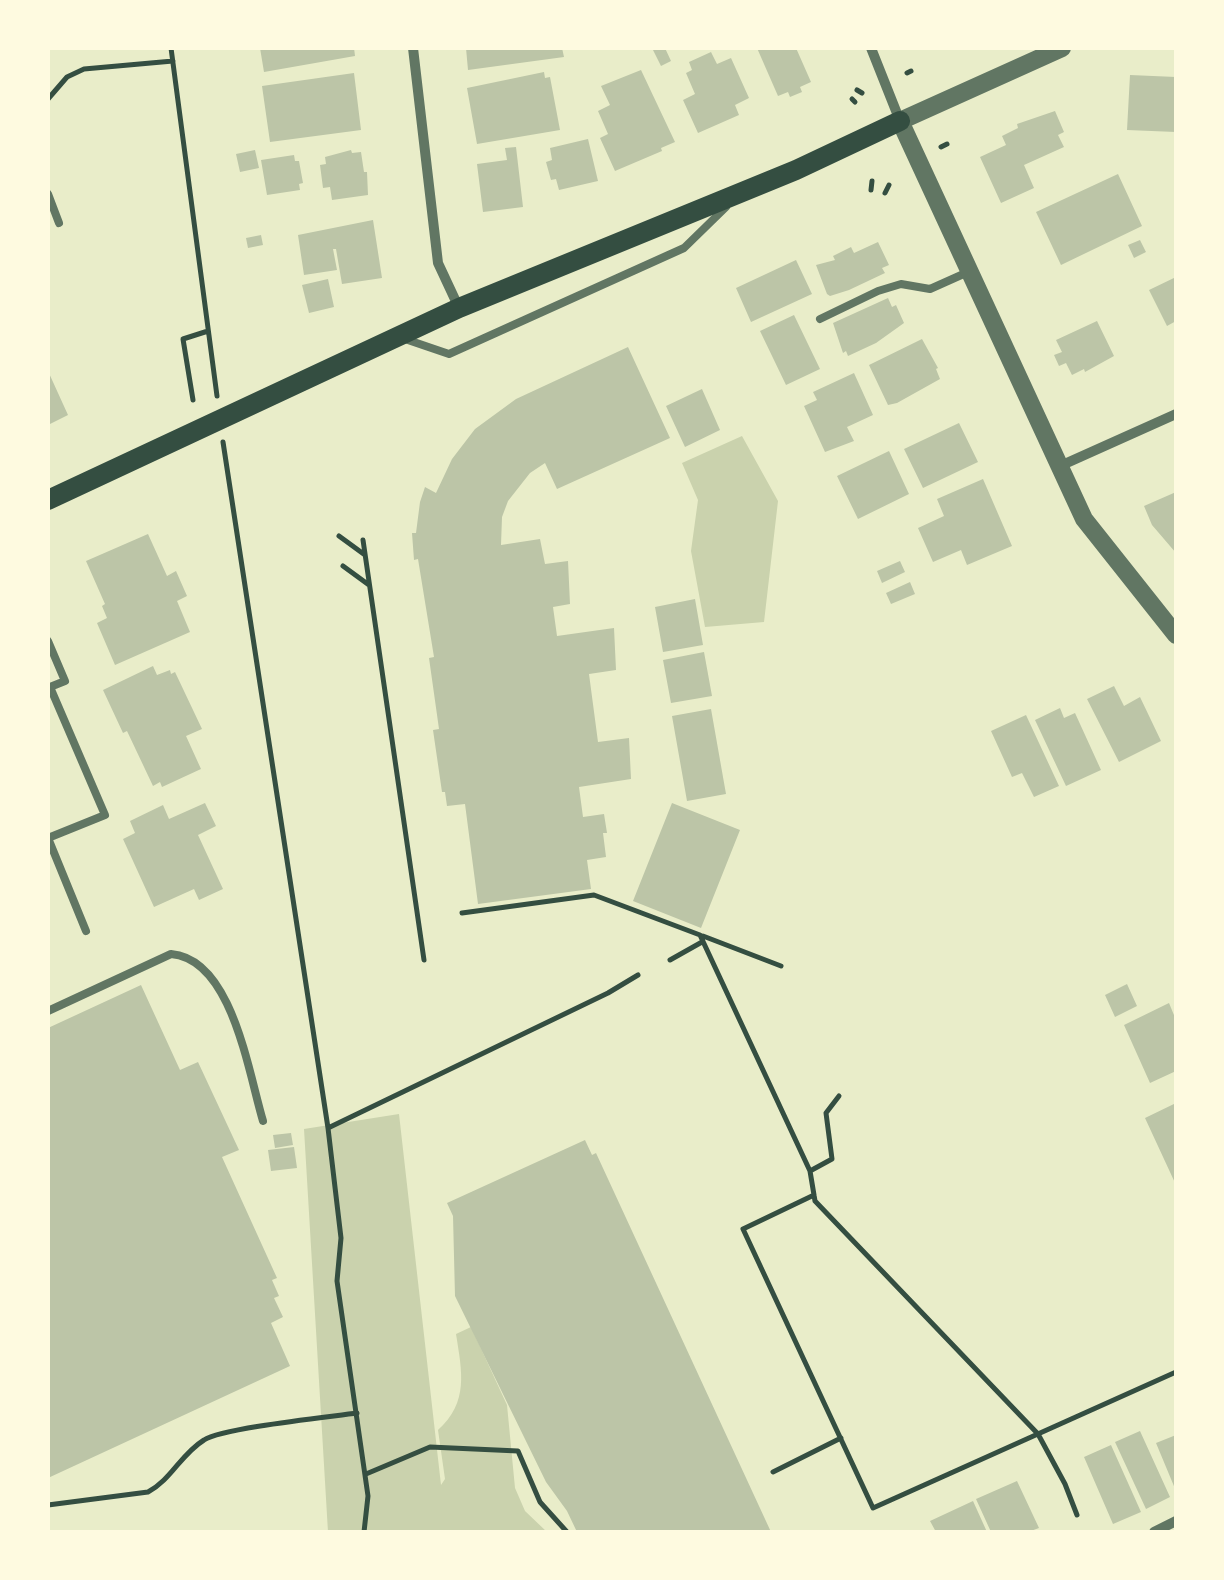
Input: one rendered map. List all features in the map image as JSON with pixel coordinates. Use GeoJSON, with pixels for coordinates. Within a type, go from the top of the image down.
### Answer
{"type":"FeatureCollection","features":[{"type":"Feature","properties":{"kind":"main road"},"geometry":{"type":"LineString","coordinates":[[48,500],[458,308],[741,192],[900,121]]}},
{"type":"Feature","properties":{"kind":"street"},"geometry":{"type":"LineString","coordinates":[[414,48],[438,263],[458,308]]}},
{"type":"Feature","properties":{"kind":"street"},"geometry":{"type":"LineString","coordinates":[[870,48],[968,272],[1084,518],[1176,635]]}},
{"type":"Feature","properties":{"kind":"street"},"geometry":{"type":"LineString","coordinates":[[900,121],[1062,48]]}},
{"type":"Feature","properties":{"kind":"street"},"geometry":{"type":"LineString","coordinates":[[1060,466],[1176,414]]}},
{"type":"Feature","properties":{"kind":"street"},"geometry":{"type":"LineString","coordinates":[[1154,1532],[1176,1522]]}},
{"type":"Feature","properties":{"kind":"lane"},"geometry":{"type":"LineString","coordinates":[[398,337],[450,354],[684,248],[741,192]]}},
{"type":"Feature","properties":{"kind":"lane"},"geometry":{"type":"LineString","coordinates":[[48,194],[59,222]]}},
{"type":"Feature","properties":{"kind":"lane"},"geometry":{"type":"LineString","coordinates":[[820,319],[890,287],[901,284],[930,289],[968,272]]}},
{"type":"Feature","properties":{"kind":"lane"},"geometry":{"type":"LineString","coordinates":[[48,641],[65,680],[49,688],[105,814],[48,838],[86,931]]}},
{"type":"Feature","properties":{"kind":"lane"},"geometry":{"type":"LineString","coordinates":[[48,1010],[170,954],[186,955],[206,968],[229,1005],[263,1121]]}},
{"type":"Feature","properties":{"kind":"path"},"geometry":{"type":"LineString","coordinates":[[171,48],[208,333],[183,339],[193,400]]}},
{"type":"Feature","properties":{"kind":"path"},"geometry":{"type":"LineString","coordinates":[[48,99],[68,77],[84,69],[173,61]]}},
{"type":"Feature","properties":{"kind":"path"},"geometry":{"type":"LineString","coordinates":[[871,190],[872,181]]}},
{"type":"Feature","properties":{"kind":"path"},"geometry":{"type":"LineString","coordinates":[[885,193],[889,186]]}},
{"type":"Feature","properties":{"kind":"path"},"geometry":{"type":"LineString","coordinates":[[233,503],[328,1128],[332,1188],[341,1238],[337,1282],[368,1496],[364,1532]]}},
{"type":"Feature","properties":{"kind":"path"},"geometry":{"type":"LineString","coordinates":[[338,536],[365,555]]}},
{"type":"Feature","properties":{"kind":"path"},"geometry":{"type":"LineString","coordinates":[[362,540],[424,960]]}},
{"type":"Feature","properties":{"kind":"path"},"geometry":{"type":"LineString","coordinates":[[343,566],[369,585]]}},
{"type":"Feature","properties":{"kind":"path"},"geometry":{"type":"LineString","coordinates":[[462,912],[594,895],[781,966]]}},
{"type":"Feature","properties":{"kind":"path"},"geometry":{"type":"LineString","coordinates":[[670,960],[701,938]]}},
{"type":"Feature","properties":{"kind":"path"},"geometry":{"type":"LineString","coordinates":[[701,938],[810,1171],[815,1201],[1038,1434],[1066,1484],[1077,1515]]}},
{"type":"Feature","properties":{"kind":"path"},"geometry":{"type":"LineString","coordinates":[[328,1128],[638,975]]}},
{"type":"Feature","properties":{"kind":"path"},"geometry":{"type":"LineString","coordinates":[[810,1171],[832,1158],[826,1114],[839,1096]]}},
{"type":"Feature","properties":{"kind":"path"},"geometry":{"type":"LineString","coordinates":[[814,1195],[744,1229],[873,1508],[1176,1372]]}},
{"type":"Feature","properties":{"kind":"path"},"geometry":{"type":"LineString","coordinates":[[48,1505],[148,1492],[162,1484],[183,1456],[208,1437],[358,1412]]}},
{"type":"Feature","properties":{"kind":"path"},"geometry":{"type":"LineString","coordinates":[[773,1472],[840,1438]]}},
{"type":"Feature","properties":{"kind":"path"},"geometry":{"type":"LineString","coordinates":[[366,1474],[430,1448],[518,1451],[540,1502],[567,1532]]}},
{"type":"Feature","properties":{"kind":"green space"},"geometry":{"type":"Polygon","coordinates":[[[742,436],[778,501],[764,622],[705,627],[691,551],[698,500],[682,463],[742,436]]]}},
{"type":"Feature","properties":{"kind":"green space"},"geometry":{"type":"Polygon","coordinates":[[[399,1114],[441,1485],[445,1479],[438,1430],[455,1409],[461,1386],[456,1334],[471,1327],[507,1405],[515,1488],[525,1511],[547,1532],[328,1532],[304,1129],[399,1114]]]}},
{"type":"Feature","properties":{"kind":"building"},"geometry":{"type":"Polygon","coordinates":[[[260,48],[354,48],[355,56],[264,72],[260,48]]]}},
{"type":"Feature","properties":{"kind":"building"},"geometry":{"type":"Polygon","coordinates":[[[466,48],[562,48],[564,57],[468,70],[466,48]]]}},
{"type":"Feature","properties":{"kind":"building"},"geometry":{"type":"Polygon","coordinates":[[[665,48],[671,61],[661,66],[653,50],[665,48]]]}},
{"type":"Feature","properties":{"kind":"building"},"geometry":{"type":"Polygon","coordinates":[[[757,48],[796,48],[811,82],[800,87],[802,92],[778,96],[757,48]]]}},
{"type":"Feature","properties":{"kind":"building"},"geometry":{"type":"Polygon","coordinates":[[[711,52],[717,64],[731,58],[749,98],[735,105],[739,115],[698,133],[683,100],[695,94],[686,73],[692,70],[689,62],[711,52]]]}},
{"type":"Feature","properties":{"kind":"building"},"geometry":{"type":"Polygon","coordinates":[[[641,70],[675,142],[615,171],[600,138],[608,134],[598,111],[610,105],[601,86],[641,70]]]}},
{"type":"Feature","properties":{"kind":"building"},"geometry":{"type":"Polygon","coordinates":[[[544,72],[545,78],[550,77],[560,130],[477,144],[467,88],[544,72]]]}},
{"type":"Feature","properties":{"kind":"building"},"geometry":{"type":"Polygon","coordinates":[[[354,73],[361,130],[270,142],[262,86],[354,73]]]}},
{"type":"Feature","properties":{"kind":"building"},"geometry":{"type":"Polygon","coordinates":[[[1130,75],[1176,77],[1176,132],[1127,130],[1130,75]]]}},
{"type":"Feature","properties":{"kind":"building"},"geometry":{"type":"Polygon","coordinates":[[[1055,111],[1064,132],[1058,135],[1064,147],[1024,165],[1034,188],[1001,203],[980,157],[1006,145],[1002,136],[1018,128],[1017,124],[1055,111]]]}},
{"type":"Feature","properties":{"kind":"building"},"geometry":{"type":"Polygon","coordinates":[[[588,139],[598,181],[559,190],[556,179],[551,180],[546,162],[552,160],[550,148],[588,139]]]}},
{"type":"Feature","properties":{"kind":"building"},"geometry":{"type":"Polygon","coordinates":[[[516,147],[523,207],[483,212],[477,164],[507,160],[505,148],[516,147]]]}},
{"type":"Feature","properties":{"kind":"building"},"geometry":{"type":"Polygon","coordinates":[[[255,150],[259,168],[240,172],[236,154],[255,150]]]}},
{"type":"Feature","properties":{"kind":"building"},"geometry":{"type":"Polygon","coordinates":[[[351,150],[361,152],[368,195],[332,200],[330,187],[323,188],[320,165],[326,164],[325,157],[351,150]]]}},
{"type":"Feature","properties":{"kind":"building"},"geometry":{"type":"Polygon","coordinates":[[[294,155],[303,183],[299,184],[300,190],[267,195],[261,160],[294,155]]]}},
{"type":"Feature","properties":{"kind":"building"},"geometry":{"type":"Polygon","coordinates":[[[1118,174],[1142,226],[1061,265],[1036,212],[1118,174]]]}},
{"type":"Feature","properties":{"kind":"building"},"geometry":{"type":"Polygon","coordinates":[[[373,220],[382,278],[342,284],[336,249],[337,270],[304,275],[298,235],[373,220]]]}},
{"type":"Feature","properties":{"kind":"building"},"geometry":{"type":"Polygon","coordinates":[[[261,235],[263,245],[248,248],[246,238],[261,235]]]}},
{"type":"Feature","properties":{"kind":"building"},"geometry":{"type":"Polygon","coordinates":[[[1140,240],[1146,252],[1134,258],[1128,245],[1140,240]]]}},
{"type":"Feature","properties":{"kind":"building"},"geometry":{"type":"Polygon","coordinates":[[[878,242],[889,265],[882,268],[885,273],[849,290],[827,294],[816,265],[835,260],[833,256],[851,247],[854,253],[878,242]]]}},
{"type":"Feature","properties":{"kind":"building"},"geometry":{"type":"Polygon","coordinates":[[[796,260],[812,294],[751,322],[736,288],[796,260]]]}},
{"type":"Feature","properties":{"kind":"building"},"geometry":{"type":"Polygon","coordinates":[[[1176,277],[1176,321],[1167,326],[1149,290],[1176,277]]]}},
{"type":"Feature","properties":{"kind":"building"},"geometry":{"type":"Polygon","coordinates":[[[328,279],[334,307],[309,313],[302,285],[328,279]]]}},
{"type":"Feature","properties":{"kind":"building"},"geometry":{"type":"Polygon","coordinates":[[[888,298],[904,323],[876,343],[848,356],[846,351],[843,353],[833,323],[888,298]]]}},
{"type":"Feature","properties":{"kind":"building"},"geometry":{"type":"Polygon","coordinates":[[[794,315],[820,369],[786,385],[760,331],[794,315]]]}},
{"type":"Feature","properties":{"kind":"building"},"geometry":{"type":"Polygon","coordinates":[[[1097,321],[1114,356],[1072,375],[1066,363],[1059,366],[1054,355],[1062,352],[1056,340],[1097,321]]]}},
{"type":"Feature","properties":{"kind":"building"},"geometry":{"type":"Polygon","coordinates":[[[922,339],[940,379],[888,405],[869,365],[922,339]]]}},
{"type":"Feature","properties":{"kind":"building"},"geometry":{"type":"Polygon","coordinates":[[[628,347],[670,438],[557,489],[545,463],[530,473],[508,501],[502,517],[501,545],[540,539],[545,564],[568,561],[570,604],[553,607],[557,636],[614,628],[616,670],[589,674],[598,742],[629,738],[631,779],[579,787],[583,817],[604,814],[607,833],[603,833],[606,857],[587,860],[591,889],[478,904],[465,804],[447,806],[433,730],[439,729],[429,658],[434,657],[412,533],[416,533],[420,502],[425,487],[436,493],[452,459],[475,429],[516,399],[628,347]]]}},
{"type":"Feature","properties":{"kind":"building"},"geometry":{"type":"Polygon","coordinates":[[[48,371],[68,415],[48,425],[48,371]]]}},
{"type":"Feature","properties":{"kind":"building"},"geometry":{"type":"Polygon","coordinates":[[[854,373],[873,415],[847,427],[854,441],[825,452],[804,406],[817,400],[813,392],[854,373]]]}},
{"type":"Feature","properties":{"kind":"building"},"geometry":{"type":"Polygon","coordinates":[[[702,389],[720,430],[685,447],[666,406],[702,389]]]}},
{"type":"Feature","properties":{"kind":"building"},"geometry":{"type":"Polygon","coordinates":[[[959,423],[978,462],[923,488],[904,449],[959,423]]]}},
{"type":"Feature","properties":{"kind":"building"},"geometry":{"type":"Polygon","coordinates":[[[889,451],[909,494],[858,519],[837,476],[889,451]]]}},
{"type":"Feature","properties":{"kind":"building"},"geometry":{"type":"Polygon","coordinates":[[[983,479],[1012,546],[967,565],[961,550],[933,562],[918,528],[944,516],[937,499],[983,479]]]}},
{"type":"Feature","properties":{"kind":"building"},"geometry":{"type":"Polygon","coordinates":[[[1176,492],[1176,553],[1152,525],[1144,506],[1176,492]]]}},
{"type":"Feature","properties":{"kind":"building"},"geometry":{"type":"Polygon","coordinates":[[[148,534],[167,576],[176,571],[187,596],[177,601],[190,632],[115,665],[97,623],[107,618],[102,606],[105,604],[86,561],[148,534]]]}},
{"type":"Feature","properties":{"kind":"building"},"geometry":{"type":"Polygon","coordinates":[[[900,561],[905,572],[882,583],[877,571],[900,561]]]}},
{"type":"Feature","properties":{"kind":"building"},"geometry":{"type":"Polygon","coordinates":[[[910,582],[915,594],[891,604],[886,593],[910,582]]]}},
{"type":"Feature","properties":{"kind":"building"},"geometry":{"type":"Polygon","coordinates":[[[695,599],[703,645],[663,652],[655,607],[695,599]]]}},
{"type":"Feature","properties":{"kind":"building"},"geometry":{"type":"Polygon","coordinates":[[[704,652],[712,696],[671,703],[663,660],[704,652]]]}},
{"type":"Feature","properties":{"kind":"building"},"geometry":{"type":"Polygon","coordinates":[[[153,666],[157,675],[175,672],[202,729],[186,736],[201,769],[162,787],[160,782],[153,786],[103,690],[153,666]]]}},
{"type":"Feature","properties":{"kind":"building"},"geometry":{"type":"Polygon","coordinates":[[[1114,686],[1124,706],[1140,697],[1161,741],[1119,762],[1087,699],[1114,686]]]}},
{"type":"Feature","properties":{"kind":"building"},"geometry":{"type":"Polygon","coordinates":[[[1060,708],[1064,718],[1075,713],[1101,770],[1066,786],[1035,720],[1060,708]]]}},
{"type":"Feature","properties":{"kind":"building"},"geometry":{"type":"Polygon","coordinates":[[[711,709],[726,794],[687,801],[672,716],[711,709]]]}},
{"type":"Feature","properties":{"kind":"building"},"geometry":{"type":"Polygon","coordinates":[[[1026,715],[1059,786],[1034,797],[1022,773],[1012,777],[991,731],[1026,715]]]}},
{"type":"Feature","properties":{"kind":"building"},"geometry":{"type":"Polygon","coordinates":[[[205,803],[216,826],[198,835],[223,889],[199,900],[194,889],[154,907],[123,839],[135,833],[130,821],[163,805],[169,819],[205,803]]]}},
{"type":"Feature","properties":{"kind":"building"},"geometry":{"type":"Polygon","coordinates":[[[672,803],[740,830],[701,928],[633,901],[672,803]]]}},
{"type":"Feature","properties":{"kind":"building"},"geometry":{"type":"Polygon","coordinates":[[[1127,984],[1137,1006],[1115,1017],[1105,995],[1127,984]]]}},
{"type":"Feature","properties":{"kind":"building"},"geometry":{"type":"Polygon","coordinates":[[[141,985],[180,1070],[198,1062],[239,1150],[222,1157],[277,1278],[272,1280],[279,1296],[274,1298],[283,1317],[271,1323],[290,1366],[48,1478],[48,1028],[141,985]]]}},
{"type":"Feature","properties":{"kind":"building"},"geometry":{"type":"Polygon","coordinates":[[[1169,1003],[1176,1020],[1176,1071],[1150,1083],[1124,1025],[1169,1003]]]}},
{"type":"Feature","properties":{"kind":"building"},"geometry":{"type":"Polygon","coordinates":[[[1176,1103],[1176,1185],[1145,1118],[1176,1103]]]}},
{"type":"Feature","properties":{"kind":"building"},"geometry":{"type":"Polygon","coordinates":[[[291,1133],[293,1145],[275,1148],[273,1135],[291,1133]]]}},
{"type":"Feature","properties":{"kind":"building"},"geometry":{"type":"Polygon","coordinates":[[[585,1140],[592,1155],[596,1153],[771,1532],[577,1532],[546,1482],[455,1296],[453,1216],[447,1203],[585,1140]]]}},
{"type":"Feature","properties":{"kind":"building"},"geometry":{"type":"Polygon","coordinates":[[[294,1147],[297,1168],[271,1171],[268,1150],[294,1147]]]}},
{"type":"Feature","properties":{"kind":"building"},"geometry":{"type":"Polygon","coordinates":[[[1140,1431],[1170,1497],[1146,1509],[1115,1442],[1140,1431]]]}},
{"type":"Feature","properties":{"kind":"building"},"geometry":{"type":"Polygon","coordinates":[[[1176,1435],[1176,1491],[1156,1443],[1176,1435]]]}},
{"type":"Feature","properties":{"kind":"building"},"geometry":{"type":"Polygon","coordinates":[[[1111,1445],[1141,1512],[1113,1524],[1084,1457],[1111,1445]]]}},
{"type":"Feature","properties":{"kind":"building"},"geometry":{"type":"Polygon","coordinates":[[[1017,1481],[1039,1528],[1028,1532],[991,1532],[976,1499],[1017,1481]]]}},
{"type":"Feature","properties":{"kind":"building"},"geometry":{"type":"Polygon","coordinates":[[[973,1501],[987,1532],[936,1532],[930,1521],[973,1501]]]}}]}
